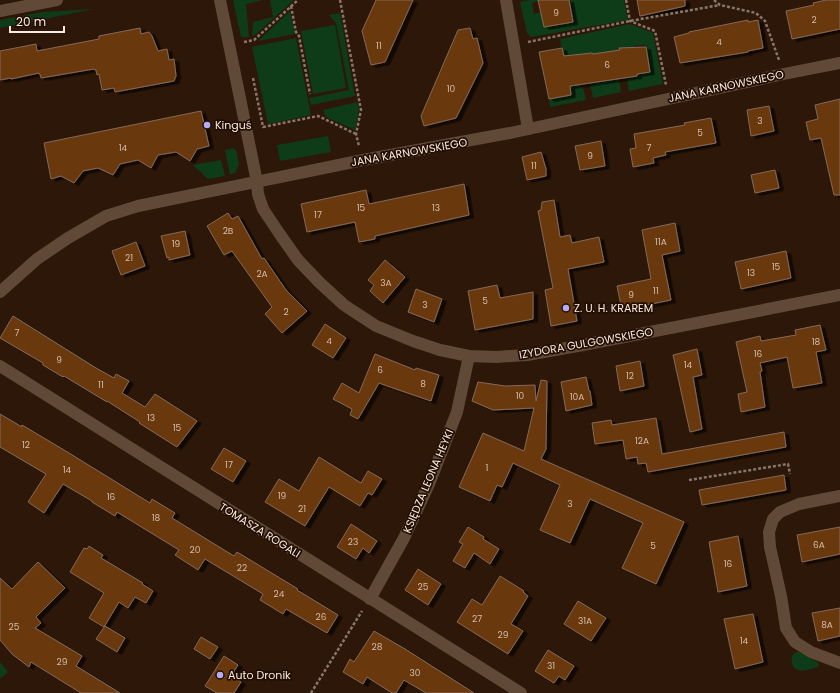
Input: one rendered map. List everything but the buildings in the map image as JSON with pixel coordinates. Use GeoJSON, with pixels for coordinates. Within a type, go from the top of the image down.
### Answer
{"type":"FeatureCollection","features":[{"type":"Feature","properties":{"kind":"street"},"geometry":{"type":"LineString","coordinates":[[0,11],[37,2],[58,0]]}},
{"type":"Feature","properties":{"kind":"street","name":"IZYDORA GULGOWSKIEGO"},"geometry":{"type":"LineString","coordinates":[[220,0],[257,182],[258,194],[264,209],[298,260],[319,282],[344,305],[376,326],[440,350],[469,356],[496,357],[527,355],[840,295]]}},
{"type":"Feature","properties":{"kind":"street"},"geometry":{"type":"LineString","coordinates":[[506,0],[528,129]]}},
{"type":"Feature","properties":{"kind":"street","name":"JANA KARNOWSKIEGO"},"geometry":{"type":"LineString","coordinates":[[0,292],[37,259],[68,238],[106,216],[138,206],[363,160],[510,133],[840,63]]}},
{"type":"Feature","properties":{"kind":"street","name":"KSIĘDZA LEONA HEYKI"},"geometry":{"type":"LineString","coordinates":[[370,599],[404,538],[429,484],[457,412],[469,356]]}},
{"type":"Feature","properties":{"kind":"street","name":"TOMASZA ROGALI"},"geometry":{"type":"LineString","coordinates":[[0,366],[521,693]]}},
{"type":"Feature","properties":{"kind":"street"},"geometry":{"type":"LineString","coordinates":[[840,496],[799,504],[780,512],[773,520],[769,532],[770,547],[786,628],[795,642],[810,652],[840,663]]}},
{"type":"Feature","properties":{"kind":"path"},"geometry":{"type":"LineString","coordinates":[[238,43],[254,40],[298,0]]}},
{"type":"Feature","properties":{"kind":"path"},"geometry":{"type":"LineString","coordinates":[[340,0],[361,110],[356,134],[360,150]]}},
{"type":"Feature","properties":{"kind":"path"},"geometry":{"type":"LineString","coordinates":[[626,0],[630,22]]}},
{"type":"Feature","properties":{"kind":"path"},"geometry":{"type":"LineString","coordinates":[[714,0],[720,5]]}},
{"type":"Feature","properties":{"kind":"path"},"geometry":{"type":"LineString","coordinates":[[514,45],[720,5],[756,13],[765,21],[784,74]]}},
{"type":"Feature","properties":{"kind":"path"},"geometry":{"type":"LineString","coordinates":[[291,6],[296,32],[299,36],[310,94]]}},
{"type":"Feature","properties":{"kind":"path"},"geometry":{"type":"LineString","coordinates":[[630,22],[655,30],[665,80]]}},
{"type":"Feature","properties":{"kind":"path"},"geometry":{"type":"LineString","coordinates":[[245,41],[247,49]]}},
{"type":"Feature","properties":{"kind":"path"},"geometry":{"type":"LineString","coordinates":[[252,72],[263,127],[318,116],[356,134]]}},
{"type":"Feature","properties":{"kind":"path"},"geometry":{"type":"LineString","coordinates":[[689,480],[788,464],[790,474]]}},
{"type":"Feature","properties":{"kind":"path"},"geometry":{"type":"LineString","coordinates":[[310,693],[370,599]]}},
{"type":"Feature","properties":{"kind":"green space"},"geometry":{"type":"Polygon","coordinates":[[[233,0],[263,0],[246,4],[249,37],[241,37],[233,0]]]}},
{"type":"Feature","properties":{"kind":"green space"},"geometry":{"type":"Polygon","coordinates":[[[270,0],[294,0],[252,36],[253,22],[273,17],[270,0]]]}},
{"type":"Feature","properties":{"kind":"green space"},"geometry":{"type":"Polygon","coordinates":[[[538,0],[532,3],[534,14],[541,12],[545,27],[573,22],[571,12],[572,9],[569,0],[624,0],[628,20],[531,37],[527,33],[520,2],[538,0]]]}},
{"type":"Feature","properties":{"kind":"green space"},"geometry":{"type":"Polygon","coordinates":[[[94,9],[0,28],[0,20],[43,12],[94,9]]]}},
{"type":"Feature","properties":{"kind":"green space"},"geometry":{"type":"Polygon","coordinates":[[[290,11],[295,34],[258,41],[290,11]]]}},
{"type":"Feature","properties":{"kind":"green space"},"geometry":{"type":"Polygon","coordinates":[[[340,13],[355,96],[311,105],[309,98],[349,90],[336,23],[329,15],[340,13]]]}},
{"type":"Feature","properties":{"kind":"green space"},"geometry":{"type":"Polygon","coordinates":[[[630,24],[653,33],[663,84],[629,91],[627,79],[637,77],[637,74],[650,72],[646,45],[634,46],[634,49],[619,49],[620,51],[591,53],[564,58],[560,39],[630,24]]]}},
{"type":"Feature","properties":{"kind":"green space"},"geometry":{"type":"Polygon","coordinates":[[[335,25],[346,88],[313,94],[301,31],[335,25]]]}},
{"type":"Feature","properties":{"kind":"green space"},"geometry":{"type":"Polygon","coordinates":[[[296,38],[311,115],[268,124],[252,47],[296,38]]]}},
{"type":"Feature","properties":{"kind":"green space"},"geometry":{"type":"Polygon","coordinates":[[[619,78],[621,92],[593,98],[590,84],[619,78]]]}},
{"type":"Feature","properties":{"kind":"green space"},"geometry":{"type":"Polygon","coordinates":[[[582,83],[586,100],[550,107],[549,99],[571,95],[569,85],[582,83]]]}},
{"type":"Feature","properties":{"kind":"green space"},"geometry":{"type":"Polygon","coordinates":[[[357,102],[359,110],[355,130],[326,117],[323,110],[357,102]]]}},
{"type":"Feature","properties":{"kind":"green space"},"geometry":{"type":"Polygon","coordinates":[[[328,136],[331,152],[280,161],[277,145],[328,136]]]}},
{"type":"Feature","properties":{"kind":"green space"},"geometry":{"type":"Polygon","coordinates":[[[233,148],[236,150],[239,164],[236,172],[230,175],[225,150],[233,148]]]}},
{"type":"Feature","properties":{"kind":"green space"},"geometry":{"type":"Polygon","coordinates":[[[221,160],[225,176],[208,179],[193,165],[221,160]]]}},
{"type":"Feature","properties":{"kind":"green space"},"geometry":{"type":"Polygon","coordinates":[[[796,652],[799,652],[817,662],[819,665],[818,667],[803,671],[796,669],[792,664],[792,656],[796,652]]]}},
{"type":"Feature","properties":{"kind":"green space"},"geometry":{"type":"Polygon","coordinates":[[[0,662],[8,672],[1,678],[0,677],[0,662]]]}},
{"type":"Feature","properties":{"kind":"place","name":"Kinguś"},"geometry":{"type":"Point","coordinates":[207,125]}},
{"type":"Feature","properties":{"kind":"place","name":"Z. U. H. KRAREM"},"geometry":{"type":"Point","coordinates":[566,308]}},
{"type":"Feature","properties":{"kind":"place","name":"Auto Dronik"},"geometry":{"type":"Point","coordinates":[220,675]}}]}
